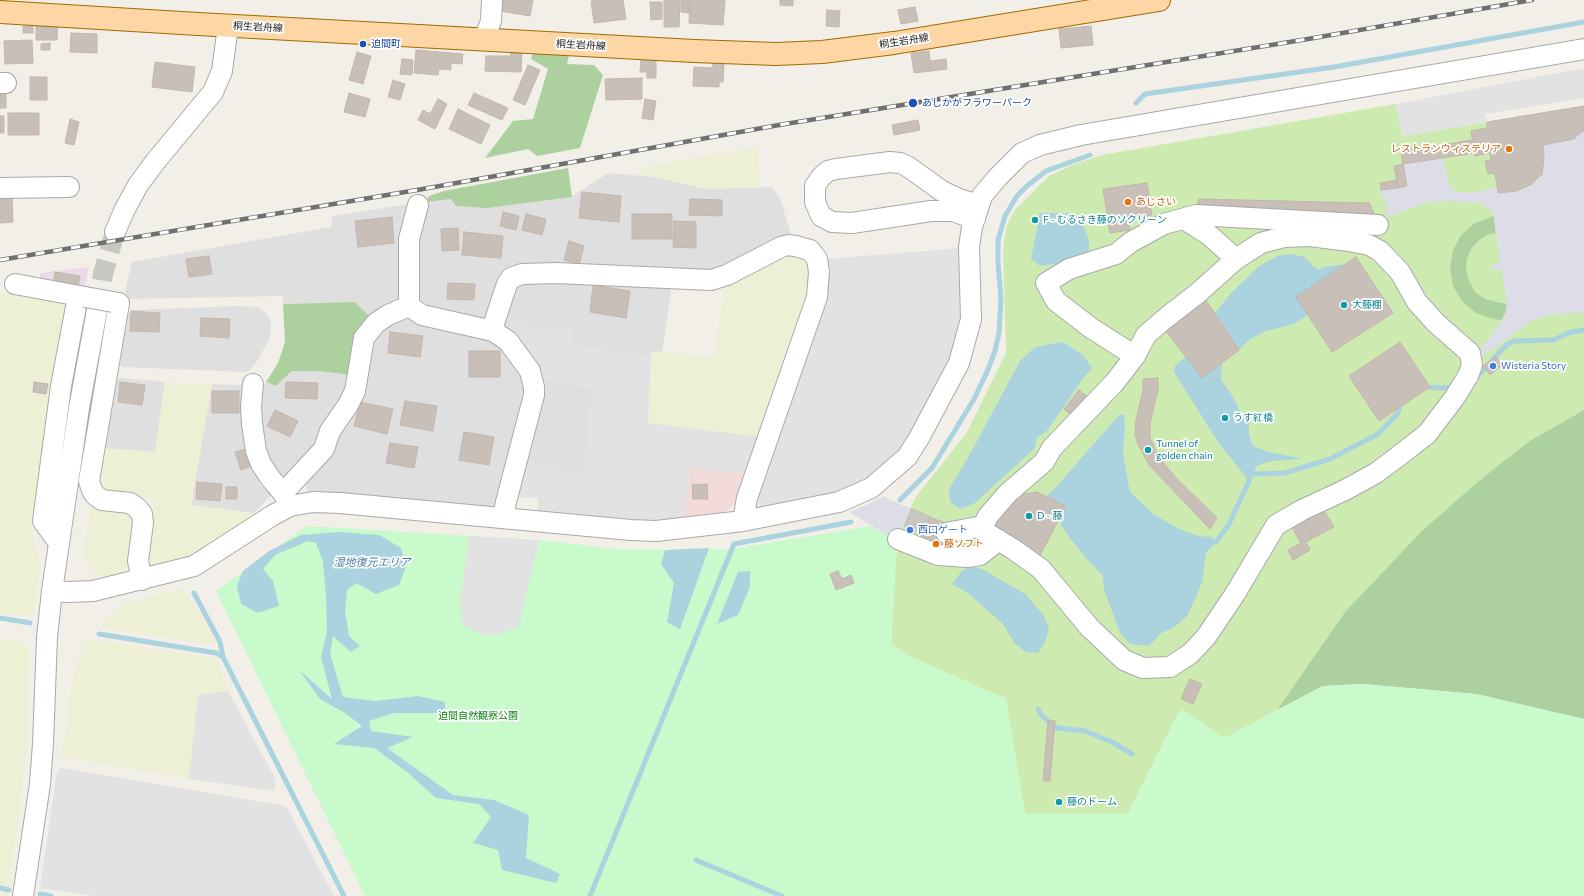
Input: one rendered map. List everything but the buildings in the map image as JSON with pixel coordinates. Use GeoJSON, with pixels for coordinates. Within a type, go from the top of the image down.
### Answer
{"type":"FeatureCollection","features":[{"type":"Feature","properties":{"kind":"main road","name":"桐生岩舟線"},"geometry":{"type":"LineString","coordinates":[[0,12],[702,52],[800,54],[894,43],[1159,0]]}},
{"type":"Feature","properties":{"kind":"street"},"geometry":{"type":"LineString","coordinates":[[484,39],[491,21],[492,0]]}},
{"type":"Feature","properties":{"kind":"street"},"geometry":{"type":"LineString","coordinates":[[115,232],[124,211],[155,162],[213,92],[222,71],[228,26]]}},
{"type":"Feature","properties":{"kind":"street"},"geometry":{"type":"LineString","coordinates":[[254,384],[251,418],[256,451],[261,464],[287,500],[340,503],[631,530],[656,531],[743,521],[839,502],[871,488],[907,457],[919,438],[959,363],[971,319],[969,247],[977,212],[982,196],[1011,163],[1022,153],[1040,145],[1081,135],[1584,49]]}},
{"type":"Feature","properties":{"kind":"street"},"geometry":{"type":"LineString","coordinates":[[890,162],[900,163],[912,169],[942,191],[958,199],[977,212],[931,211],[852,223],[832,222],[821,216],[815,202],[815,186],[821,177],[828,171],[890,162]]}},
{"type":"Feature","properties":{"kind":"street"},"geometry":{"type":"LineString","coordinates":[[0,188],[69,187]]}},
{"type":"Feature","properties":{"kind":"street"},"geometry":{"type":"LineString","coordinates":[[409,306],[409,240],[418,205]]}},
{"type":"Feature","properties":{"kind":"street"},"geometry":{"type":"LineString","coordinates":[[1135,356],[1090,328],[1056,301],[1046,283],[1069,269],[1116,254],[1131,242],[1164,224],[1196,215],[1381,222],[1372,234],[1369,245]]}},
{"type":"Feature","properties":{"kind":"street"},"geometry":{"type":"LineString","coordinates":[[1184,219],[1210,235],[1236,259]]}},
{"type":"Feature","properties":{"kind":"street"},"geometry":{"type":"LineString","coordinates":[[1310,236],[1369,245],[1380,251],[1400,272],[1417,302],[1436,323],[1470,352],[1472,365],[1468,376],[1455,397],[1427,434],[1400,455],[1376,473],[1302,510],[1276,525],[1206,637],[1190,654],[1170,667],[1156,669],[1144,668],[1124,660],[1089,627],[1041,569],[985,532],[983,526],[988,516],[1008,493],[1044,462],[1052,448],[1115,382],[1135,356],[1146,335],[1167,316],[1198,294],[1236,259],[1261,243],[1284,237],[1310,236]]}},
{"type":"Feature","properties":{"kind":"street"},"geometry":{"type":"LineString","coordinates":[[494,331],[495,320],[507,284],[511,278],[522,274],[556,273],[711,280],[727,275],[781,247],[788,245],[810,250],[817,259],[819,272],[817,298],[747,498],[743,521]]}},
{"type":"Feature","properties":{"kind":"street"},"geometry":{"type":"LineString","coordinates":[[15,284],[93,301],[119,303],[89,482],[95,495],[102,500],[130,504],[137,508],[142,514],[143,523],[138,561],[142,580]]}},
{"type":"Feature","properties":{"kind":"street"},"geometry":{"type":"LineString","coordinates":[[23,896],[40,784],[47,637],[52,591],[93,301]]}},
{"type":"Feature","properties":{"kind":"street"},"geometry":{"type":"LineString","coordinates":[[409,306],[422,315],[494,331],[512,346],[530,371],[534,387],[534,395],[503,518]]}},
{"type":"Feature","properties":{"kind":"street"},"geometry":{"type":"LineString","coordinates":[[52,591],[93,591],[194,566],[273,515],[287,500],[324,449],[330,431],[348,406],[355,391],[364,338],[376,323],[388,315],[409,306]]}},
{"type":"Feature","properties":{"kind":"street"},"geometry":{"type":"LineString","coordinates":[[946,533],[983,526]]}},
{"type":"Feature","properties":{"kind":"street"},"geometry":{"type":"LineString","coordinates":[[898,539],[938,555],[967,557],[980,555],[999,540]]}},
{"type":"Feature","properties":{"kind":"shaded area"},"geometry":{"type":"Polygon","coordinates":[[[1584,68],[1584,98],[1485,114],[1487,122],[1402,136],[1396,104],[1584,68]]]}},
{"type":"Feature","properties":{"kind":"shaded area"},"geometry":{"type":"Polygon","coordinates":[[[1584,131],[1584,312],[1544,316],[1533,320],[1484,355],[1474,372],[1474,349],[1482,348],[1502,320],[1507,304],[1502,269],[1492,270],[1491,265],[1500,263],[1493,212],[1480,203],[1449,201],[1425,203],[1384,218],[1387,211],[1387,206],[1385,199],[1379,191],[1406,186],[1403,164],[1443,158],[1449,185],[1455,191],[1473,193],[1497,187],[1517,191],[1532,184],[1542,174],[1544,158],[1543,145],[1574,139],[1584,131]]]}},
{"type":"Feature","properties":{"kind":"shaded area"},"geometry":{"type":"Polygon","coordinates":[[[608,173],[654,177],[707,189],[772,187],[780,199],[793,240],[724,272],[507,272],[490,322],[422,309],[416,299],[415,237],[426,202],[451,199],[571,197],[608,173]]]}},
{"type":"Feature","properties":{"kind":"shaded area"},"geometry":{"type":"Polygon","coordinates":[[[409,204],[404,294],[396,304],[371,318],[355,302],[283,304],[283,296],[130,299],[125,292],[132,262],[331,227],[332,216],[409,204]]]}},
{"type":"Feature","properties":{"kind":"shaded area"},"geometry":{"type":"Polygon","coordinates":[[[960,248],[963,315],[950,361],[908,439],[895,457],[866,480],[838,493],[812,499],[761,507],[753,496],[825,259],[960,248]]]}},
{"type":"Feature","properties":{"kind":"shaded area"},"geometry":{"type":"Polygon","coordinates":[[[89,267],[84,290],[40,283],[40,273],[89,267]]]}},
{"type":"Feature","properties":{"kind":"shaded area"},"geometry":{"type":"Polygon","coordinates":[[[524,278],[672,285],[662,352],[652,352],[651,357],[572,346],[573,329],[505,328],[501,323],[511,288],[524,278]]]}},
{"type":"Feature","properties":{"kind":"shaded area"},"geometry":{"type":"Polygon","coordinates":[[[237,306],[257,307],[267,314],[271,323],[270,338],[256,363],[248,372],[121,367],[114,359],[122,317],[133,310],[237,306]]]}},
{"type":"Feature","properties":{"kind":"shaded area"},"geometry":{"type":"Polygon","coordinates":[[[398,318],[410,318],[496,341],[521,369],[526,386],[501,502],[494,507],[318,491],[308,492],[304,481],[370,340],[398,318]]]}},
{"type":"Feature","properties":{"kind":"shaded area"},"geometry":{"type":"Polygon","coordinates":[[[515,326],[573,329],[573,346],[651,357],[648,423],[762,437],[746,475],[690,467],[684,519],[643,520],[538,511],[538,498],[513,497],[524,461],[554,466],[564,474],[583,474],[594,387],[541,382],[505,328],[515,326]]]}},
{"type":"Feature","properties":{"kind":"shaded area"},"geometry":{"type":"Polygon","coordinates":[[[292,371],[318,371],[351,375],[350,382],[319,444],[286,480],[271,468],[260,433],[260,398],[266,382],[276,386],[292,371]]]}},
{"type":"Feature","properties":{"kind":"shaded area"},"geometry":{"type":"Polygon","coordinates":[[[120,378],[165,382],[155,452],[101,448],[112,384],[120,378]]]}},
{"type":"Feature","properties":{"kind":"shaded area"},"geometry":{"type":"Polygon","coordinates":[[[541,382],[594,387],[583,474],[564,474],[554,466],[524,461],[541,382]]]}},
{"type":"Feature","properties":{"kind":"shaded area"},"geometry":{"type":"Polygon","coordinates":[[[212,384],[242,385],[245,390],[256,474],[261,486],[271,495],[254,513],[191,505],[212,384]]]}},
{"type":"Feature","properties":{"kind":"shaded area"},"geometry":{"type":"Polygon","coordinates":[[[690,467],[746,475],[735,502],[728,511],[723,514],[684,519],[690,467]]]}},
{"type":"Feature","properties":{"kind":"shaded area"},"geometry":{"type":"Polygon","coordinates":[[[884,496],[910,508],[897,541],[849,512],[884,496]]]}},
{"type":"Feature","properties":{"kind":"shaded area"},"geometry":{"type":"Polygon","coordinates":[[[469,536],[539,540],[519,626],[498,635],[483,635],[462,624],[460,601],[469,536]]]}},
{"type":"Feature","properties":{"kind":"shaded area"},"geometry":{"type":"Polygon","coordinates":[[[228,691],[276,780],[275,791],[189,779],[198,695],[228,691]]]}},
{"type":"Feature","properties":{"kind":"shaded area"},"geometry":{"type":"Polygon","coordinates":[[[62,768],[286,806],[334,896],[94,896],[40,888],[57,771],[62,768]]]}},
{"type":"Feature","properties":{"kind":"green space"},"geometry":{"type":"Polygon","coordinates":[[[533,53],[569,55],[567,64],[594,65],[603,75],[580,148],[537,156],[528,149],[485,158],[513,121],[533,119],[548,69],[531,59],[533,53]]]}},
{"type":"Feature","properties":{"kind":"green space"},"geometry":{"type":"Polygon","coordinates":[[[1396,104],[1402,136],[1584,106],[1584,410],[1528,442],[1480,480],[1345,612],[1277,710],[1240,730],[1148,811],[1179,712],[1128,814],[1025,814],[1006,699],[911,657],[891,644],[897,541],[915,498],[967,432],[1006,353],[1003,251],[1006,228],[1013,212],[1049,176],[1072,165],[1102,155],[1396,104]]]}},
{"type":"Feature","properties":{"kind":"green space"},"geometry":{"type":"Polygon","coordinates":[[[758,147],[761,187],[707,189],[654,177],[637,175],[643,167],[758,147]]]}},
{"type":"Feature","properties":{"kind":"green space"},"geometry":{"type":"Polygon","coordinates":[[[568,168],[572,197],[487,208],[456,206],[451,199],[426,202],[429,196],[444,191],[568,168]]]}},
{"type":"Feature","properties":{"kind":"green space"},"geometry":{"type":"Polygon","coordinates":[[[1494,216],[1496,233],[1487,235],[1478,241],[1471,249],[1467,259],[1466,269],[1469,281],[1475,292],[1485,299],[1507,304],[1502,320],[1493,319],[1476,313],[1462,301],[1453,286],[1450,268],[1453,250],[1461,235],[1475,223],[1494,216]]]}},
{"type":"Feature","properties":{"kind":"green space"},"geometry":{"type":"Polygon","coordinates":[[[782,251],[805,252],[815,277],[762,437],[648,423],[652,351],[715,357],[724,282],[782,251]]]}},
{"type":"Feature","properties":{"kind":"green space"},"geometry":{"type":"Polygon","coordinates":[[[14,293],[65,302],[70,309],[31,532],[41,565],[34,613],[29,617],[0,612],[0,295],[14,293]]]}},
{"type":"Feature","properties":{"kind":"green space"},"geometry":{"type":"Polygon","coordinates":[[[355,302],[371,318],[351,375],[318,371],[292,371],[276,386],[266,382],[278,363],[285,341],[283,304],[355,302]]]}},
{"type":"Feature","properties":{"kind":"green space"},"geometry":{"type":"Polygon","coordinates":[[[165,382],[212,384],[191,505],[254,513],[201,552],[155,567],[146,559],[155,500],[105,492],[96,479],[101,448],[155,452],[165,382]]]}},
{"type":"Feature","properties":{"kind":"green space"},"geometry":{"type":"Polygon","coordinates":[[[1584,410],[1584,719],[1476,694],[1362,684],[1323,686],[1277,710],[1345,612],[1423,530],[1480,480],[1528,442],[1584,410]]]}},
{"type":"Feature","properties":{"kind":"green space"},"geometry":{"type":"Polygon","coordinates":[[[91,505],[126,510],[135,522],[129,565],[122,575],[98,576],[83,559],[91,505]]]}},
{"type":"Feature","properties":{"kind":"green space","name":"迫間自然観察公園"},"geometry":{"type":"Polygon","coordinates":[[[307,526],[539,540],[615,549],[665,550],[733,549],[871,526],[897,541],[891,644],[911,657],[1006,699],[1025,814],[1128,814],[1181,708],[1224,738],[1323,686],[1362,684],[1476,694],[1584,719],[1584,896],[365,896],[216,591],[307,526]]]}},
{"type":"Feature","properties":{"kind":"green space"},"geometry":{"type":"Polygon","coordinates":[[[183,588],[216,645],[100,628],[102,623],[117,609],[129,602],[183,588]]]}},
{"type":"Feature","properties":{"kind":"green space"},"geometry":{"type":"Polygon","coordinates":[[[0,639],[22,642],[30,650],[27,752],[8,896],[0,896],[0,639]]]}},
{"type":"Feature","properties":{"kind":"green space"},"geometry":{"type":"Polygon","coordinates":[[[90,639],[217,658],[228,691],[198,695],[189,779],[61,757],[74,670],[85,645],[90,639]]]}},
{"type":"Feature","properties":{"kind":"water"},"geometry":{"type":"Polygon","coordinates":[[[1040,213],[1067,213],[1081,217],[1089,241],[1089,252],[1064,263],[1040,266],[1031,259],[1040,213]]]}},
{"type":"Feature","properties":{"kind":"water"},"geometry":{"type":"Polygon","coordinates":[[[1291,254],[1305,257],[1319,270],[1323,267],[1346,264],[1363,265],[1310,308],[1305,317],[1294,324],[1266,331],[1250,339],[1222,363],[1221,380],[1232,395],[1244,419],[1249,423],[1249,435],[1253,446],[1269,452],[1303,459],[1263,463],[1257,466],[1249,481],[1218,442],[1174,372],[1175,366],[1186,357],[1196,370],[1233,341],[1215,313],[1231,293],[1258,267],[1277,256],[1291,254]]]}},
{"type":"Feature","properties":{"kind":"water"},"geometry":{"type":"Polygon","coordinates":[[[1063,342],[1083,355],[1092,368],[1084,377],[1047,431],[1037,438],[1035,448],[975,503],[960,509],[950,502],[949,489],[969,456],[1020,361],[1035,347],[1063,342]]]}},
{"type":"Feature","properties":{"kind":"water"},"geometry":{"type":"Polygon","coordinates":[[[1119,415],[1124,415],[1125,424],[1123,454],[1130,492],[1153,514],[1177,528],[1198,536],[1212,537],[1216,542],[1206,553],[1202,582],[1187,616],[1173,628],[1161,633],[1149,646],[1130,644],[1120,633],[1104,590],[1103,576],[1069,537],[1051,508],[1040,502],[1057,486],[1119,415]]]}},
{"type":"Feature","properties":{"kind":"water","name":"湿地復元エリア"},"geometry":{"type":"Polygon","coordinates":[[[339,532],[379,535],[401,548],[406,566],[399,585],[376,594],[356,583],[347,590],[345,612],[349,636],[360,646],[351,652],[333,636],[330,654],[343,697],[375,701],[418,696],[445,702],[445,713],[394,713],[369,721],[371,731],[413,737],[387,748],[453,795],[494,800],[529,815],[526,858],[560,874],[556,883],[502,870],[498,850],[473,843],[491,817],[479,804],[436,798],[407,772],[374,748],[334,744],[362,726],[345,713],[320,699],[299,670],[332,699],[321,657],[327,631],[326,597],[323,562],[316,543],[308,541],[275,555],[263,569],[273,581],[279,606],[258,613],[241,604],[237,586],[243,571],[269,551],[301,535],[339,532]]]}},
{"type":"Feature","properties":{"kind":"water"},"geometry":{"type":"Polygon","coordinates":[[[709,548],[680,629],[667,622],[674,583],[661,564],[665,550],[709,548]]]}},
{"type":"Feature","properties":{"kind":"water"},"geometry":{"type":"Polygon","coordinates":[[[970,566],[982,569],[1025,594],[1043,614],[1049,629],[1045,642],[1038,653],[1026,652],[1015,644],[1003,624],[968,593],[952,584],[961,572],[970,566]]]}},
{"type":"Feature","properties":{"kind":"water"},"geometry":{"type":"Polygon","coordinates":[[[750,571],[750,587],[738,615],[717,624],[738,572],[750,571]]]}},
{"type":"Feature","properties":{"kind":"waterway"},"geometry":{"type":"LineString","coordinates":[[1136,103],[1145,94],[1334,67],[1584,22]]}},
{"type":"Feature","properties":{"kind":"waterway"},"geometry":{"type":"LineString","coordinates":[[900,500],[932,468],[974,399],[995,351],[999,333],[1001,298],[998,240],[1005,216],[1017,196],[1046,171],[1090,155]]}},
{"type":"Feature","properties":{"kind":"waterway"},"geometry":{"type":"LineString","coordinates":[[1475,379],[1506,345],[1514,341],[1553,340],[1571,332],[1584,330]]}},
{"type":"Feature","properties":{"kind":"waterway"},"geometry":{"type":"LineString","coordinates":[[1423,387],[1455,387]]}},
{"type":"Feature","properties":{"kind":"waterway"},"geometry":{"type":"LineString","coordinates":[[1253,474],[1285,473],[1330,459],[1378,434],[1398,413],[1400,403]]}},
{"type":"Feature","properties":{"kind":"waterway"},"geometry":{"type":"LineString","coordinates":[[1216,542],[1228,526],[1249,481],[1249,475]]}},
{"type":"Feature","properties":{"kind":"waterway"},"geometry":{"type":"LineString","coordinates":[[590,896],[734,544],[851,522]]}},
{"type":"Feature","properties":{"kind":"waterway"},"geometry":{"type":"LineString","coordinates":[[194,593],[220,642],[223,657]]}},
{"type":"Feature","properties":{"kind":"waterway"},"geometry":{"type":"LineString","coordinates":[[0,618],[30,623]]}},
{"type":"Feature","properties":{"kind":"waterway"},"geometry":{"type":"LineString","coordinates":[[99,634],[216,653],[223,657],[344,896]]}},
{"type":"Feature","properties":{"kind":"waterway"},"geometry":{"type":"LineString","coordinates":[[1038,709],[1042,716],[1057,728],[1085,731],[1114,743],[1132,754]]}},
{"type":"Feature","properties":{"kind":"waterway"},"geometry":{"type":"LineString","coordinates":[[696,860],[782,896]]}},
{"type":"Feature","properties":{"kind":"waterway"},"geometry":{"type":"LineString","coordinates":[[0,888],[9,890]]}},
{"type":"Feature","properties":{"kind":"waterway"},"geometry":{"type":"LineString","coordinates":[[40,894],[51,896]]}},
{"type":"Feature","properties":{"kind":"tunnel"},"geometry":{"type":"LineString","coordinates":[[97,310],[103,274],[115,232]]}},
{"type":"Feature","properties":{"kind":"tunnel"},"geometry":{"type":"LineString","coordinates":[[907,517],[946,533]]}},
{"type":"Feature","properties":{"kind":"railway"},"geometry":{"type":"LineString","coordinates":[[0,260],[423,189],[779,125],[1308,39],[1532,0]]}},
{"type":"Feature","properties":{"kind":"place","name":"迫間町"},"geometry":{"type":"Point","coordinates":[363,44]}},
{"type":"Feature","properties":{"kind":"place","name":"あしかがフラワーパーク"},"geometry":{"type":"Point","coordinates":[913,103]}},
{"type":"Feature","properties":{"kind":"place","name":"レストランウィステリア"},"geometry":{"type":"Point","coordinates":[1509,149]}},
{"type":"Feature","properties":{"kind":"place","name":"あじさい"},"geometry":{"type":"Point","coordinates":[1128,202]}},
{"type":"Feature","properties":{"kind":"place","name":"F - むるさき藤のソクリーン"},"geometry":{"type":"Point","coordinates":[1035,220]}},
{"type":"Feature","properties":{"kind":"place","name":"大藤棚"},"geometry":{"type":"Point","coordinates":[1344,305]}},
{"type":"Feature","properties":{"kind":"place","name":"Wisteria Story"},"geometry":{"type":"Point","coordinates":[1493,366]}},
{"type":"Feature","properties":{"kind":"place","name":"うす紅橋"},"geometry":{"type":"Point","coordinates":[1225,418]}},
{"type":"Feature","properties":{"kind":"place","name":"Tunnel of golden chain"},"geometry":{"type":"Point","coordinates":[1148,450]}},
{"type":"Feature","properties":{"kind":"place","name":"D - 藤"},"geometry":{"type":"Point","coordinates":[1029,516]}},
{"type":"Feature","properties":{"kind":"place","name":"西口ゲート"},"geometry":{"type":"Point","coordinates":[910,530]}},
{"type":"Feature","properties":{"kind":"place","name":"藤ソフト"},"geometry":{"type":"Point","coordinates":[936,544]}},
{"type":"Feature","properties":{"kind":"place","name":"藤のドーム"},"geometry":{"type":"Point","coordinates":[1059,802]}}]}
